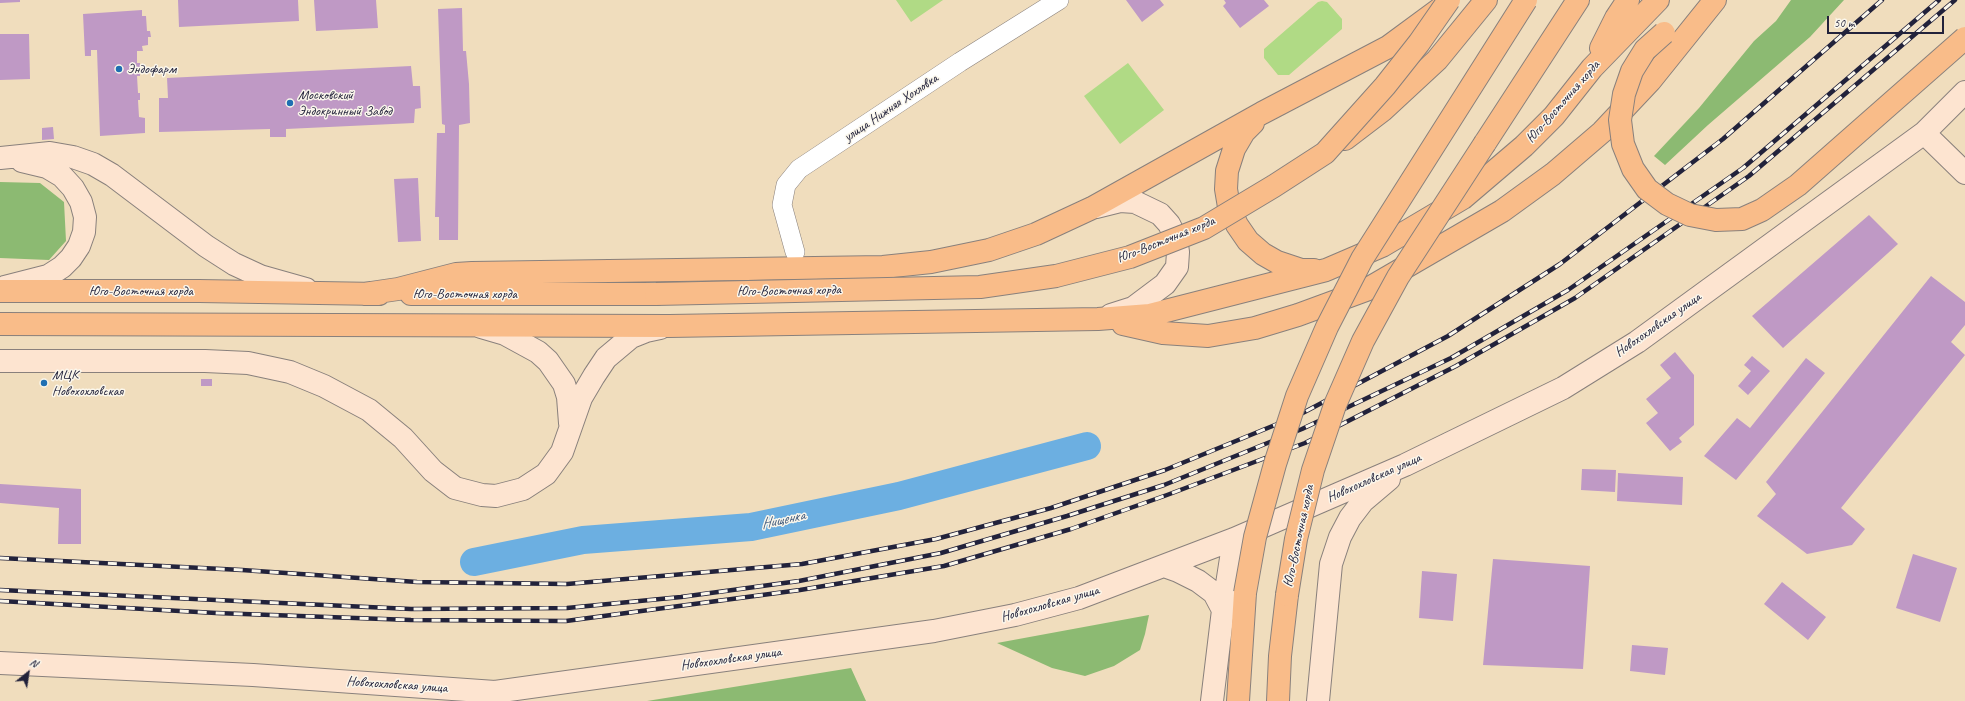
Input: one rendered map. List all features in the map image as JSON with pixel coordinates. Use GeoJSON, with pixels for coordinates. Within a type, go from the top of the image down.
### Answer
{"type":"FeatureCollection","features":[{"type":"Feature","properties":{"kind":"main road"},"geometry":{"type":"LineString","coordinates":[[364,294],[398,288],[456,274],[883,267],[931,262],[989,250],[1036,234],[1092,208],[1262,113],[1388,47],[1450,0]]}},
{"type":"Feature","properties":{"kind":"main road"},"geometry":{"type":"LineString","coordinates":[[1325,153],[1385,86],[1450,0]]}},
{"type":"Feature","properties":{"kind":"main road","name":"Юго-Восточная хорда"},"geometry":{"type":"LineString","coordinates":[[0,290],[364,294],[656,294],[980,287],[1056,276],[1130,257],[1204,228],[1274,186],[1325,153],[1383,110],[1438,60],[1486,0]]}},
{"type":"Feature","properties":{"kind":"main road"},"geometry":{"type":"LineString","coordinates":[[1238,701],[1245,593],[1255,537],[1274,464],[1297,396],[1327,327],[1362,260],[1526,0]]}},
{"type":"Feature","properties":{"kind":"main road","name":"Юго-Восточная хорда"},"geometry":{"type":"LineString","coordinates":[[1278,701],[1286,610],[1296,539],[1313,470],[1335,405],[1363,341],[1398,277],[1578,0]]}},
{"type":"Feature","properties":{"kind":"main road"},"geometry":{"type":"LineString","coordinates":[[1592,68],[1616,18],[1628,0]]}},
{"type":"Feature","properties":{"kind":"main road","name":"Юго-Восточная хорда"},"geometry":{"type":"LineString","coordinates":[[0,324],[669,326],[1098,319],[1150,315],[1326,270],[1382,246],[1463,198],[1524,146],[1554,116],[1592,68],[1658,0]]}},
{"type":"Feature","properties":{"kind":"main road"},"geometry":{"type":"LineString","coordinates":[[1709,0],[1645,50],[1632,71],[1624,94],[1620,120],[1623,144],[1633,169],[1647,189],[1667,204],[1690,215],[1716,220],[1742,219],[1762,210],[1798,185],[1965,38]]}},
{"type":"Feature","properties":{"kind":"main road"},"geometry":{"type":"LineString","coordinates":[[1098,319],[1163,333],[1208,336],[1255,328],[1298,315],[1366,290],[1502,211],[1553,174],[1602,132],[1650,81],[1714,0]]}},
{"type":"Feature","properties":{"kind":"main road"},"geometry":{"type":"LineString","coordinates":[[1262,113],[1244,132],[1234,149],[1227,171],[1226,189],[1229,206],[1237,225],[1248,241],[1263,254],[1277,262],[1301,270],[1326,270]]}},
{"type":"Feature","properties":{"kind":"street","name":"улица Нижняя Хохловка"},"geometry":{"type":"LineString","coordinates":[[795,252],[782,205],[786,185],[799,169],[960,62],[1059,0]]}},
{"type":"Feature","properties":{"kind":"street","name":"Новохохловская улица"},"geometry":{"type":"LineString","coordinates":[[0,663],[253,675],[494,692],[934,631],[1015,615],[1079,598],[1234,539],[1405,465],[1563,388],[1630,346],[1924,133],[1965,92]]}},
{"type":"Feature","properties":{"kind":"street"},"geometry":{"type":"LineString","coordinates":[[1924,133],[1965,174]]}},
{"type":"Feature","properties":{"kind":"street"},"geometry":{"type":"LineString","coordinates":[[5,158],[50,153],[73,157],[93,164],[112,175],[206,246],[234,264],[260,276],[328,293]]}},
{"type":"Feature","properties":{"kind":"street"},"geometry":{"type":"LineString","coordinates":[[0,290],[48,276],[62,267],[71,258],[79,246],[84,232],[85,217],[81,202],[73,188],[62,176],[47,167],[5,158]]}},
{"type":"Feature","properties":{"kind":"street"},"geometry":{"type":"LineString","coordinates":[[1092,208],[1120,201],[1135,202],[1148,207],[1160,214],[1169,224],[1176,238],[1178,252],[1176,267],[1165,284],[1133,308],[1098,319]]}},
{"type":"Feature","properties":{"kind":"street"},"geometry":{"type":"LineString","coordinates":[[480,326],[505,334],[538,352],[557,372],[564,384],[570,411],[567,439]]}},
{"type":"Feature","properties":{"kind":"street"},"geometry":{"type":"LineString","coordinates":[[0,361],[205,361],[248,363],[290,372],[324,386],[369,410],[403,438],[443,480],[455,488],[482,496],[509,494],[535,483],[555,463],[567,439],[581,398],[606,358],[631,337],[646,331],[669,326]]}},
{"type":"Feature","properties":{"kind":"street"},"geometry":{"type":"LineString","coordinates":[[1318,701],[1331,564],[1340,537],[1350,518],[1364,501],[1405,465]]}},
{"type":"Feature","properties":{"kind":"street"},"geometry":{"type":"LineString","coordinates":[[1212,701],[1222,610],[1234,539]]}},
{"type":"Feature","properties":{"kind":"street"},"geometry":{"type":"LineString","coordinates":[[1164,566],[1178,570],[1198,581],[1214,593],[1222,610]]}},
{"type":"Feature","properties":{"kind":"green space"},"geometry":{"type":"Polygon","coordinates":[[[896,0],[943,0],[911,22],[896,0]]]}},
{"type":"Feature","properties":{"kind":"green space"},"geometry":{"type":"Polygon","coordinates":[[[1791,0],[1844,0],[1810,37],[1708,125],[1665,165],[1654,156],[1699,108],[1754,41],[1776,21],[1791,0]]]}},
{"type":"Feature","properties":{"kind":"green space"},"geometry":{"type":"Polygon","coordinates":[[[1318,2],[1327,2],[1342,19],[1342,29],[1289,75],[1278,75],[1264,58],[1264,49],[1318,2]]]}},
{"type":"Feature","properties":{"kind":"green space"},"geometry":{"type":"Polygon","coordinates":[[[1128,63],[1164,110],[1120,144],[1084,96],[1128,63]]]}},
{"type":"Feature","properties":{"kind":"green space"},"geometry":{"type":"Polygon","coordinates":[[[0,182],[40,183],[64,202],[66,241],[49,260],[0,258],[0,182]]]}},
{"type":"Feature","properties":{"kind":"green space"},"geometry":{"type":"Polygon","coordinates":[[[1149,615],[1140,650],[1114,666],[1085,676],[1052,668],[997,643],[1149,615]]]}},
{"type":"Feature","properties":{"kind":"green space"},"geometry":{"type":"Polygon","coordinates":[[[851,668],[866,701],[647,701],[851,668]]]}},
{"type":"Feature","properties":{"kind":"building"},"geometry":{"type":"Polygon","coordinates":[[[0,0],[20,0],[20,2],[0,3],[0,0]]]}},
{"type":"Feature","properties":{"kind":"building"},"geometry":{"type":"Polygon","coordinates":[[[178,0],[298,0],[299,21],[179,27],[178,0]]]}},
{"type":"Feature","properties":{"kind":"building"},"geometry":{"type":"Polygon","coordinates":[[[314,0],[376,0],[378,28],[316,31],[314,0]]]}},
{"type":"Feature","properties":{"kind":"building"},"geometry":{"type":"Polygon","coordinates":[[[1126,0],[1160,0],[1164,5],[1142,22],[1126,0]]]}},
{"type":"Feature","properties":{"kind":"building"},"geometry":{"type":"Polygon","coordinates":[[[1224,0],[1264,0],[1269,6],[1240,28],[1223,6],[1226,3],[1224,0]]]}},
{"type":"Feature","properties":{"kind":"building"},"geometry":{"type":"Polygon","coordinates":[[[462,8],[463,51],[466,51],[470,123],[459,125],[458,240],[439,240],[439,217],[435,217],[437,133],[445,133],[445,125],[442,124],[438,9],[462,8]]]}},
{"type":"Feature","properties":{"kind":"building","name":"Эндофарм"},"geometry":{"type":"Polygon","coordinates":[[[142,10],[142,16],[146,16],[147,31],[150,31],[151,37],[148,37],[148,45],[142,46],[143,51],[137,51],[137,63],[140,63],[140,76],[137,76],[138,93],[140,93],[140,100],[138,100],[139,117],[145,118],[145,133],[100,136],[97,50],[91,50],[91,56],[85,56],[83,14],[142,10]]]}},
{"type":"Feature","properties":{"kind":"building"},"geometry":{"type":"Polygon","coordinates":[[[0,34],[29,34],[30,79],[0,80],[0,34]]]}},
{"type":"Feature","properties":{"kind":"building","name":"Московский Эндокринный Завод"},"geometry":{"type":"Polygon","coordinates":[[[411,66],[413,86],[420,86],[421,108],[415,109],[414,123],[286,129],[286,137],[270,137],[270,129],[159,132],[159,98],[168,98],[167,78],[411,66]]]}},
{"type":"Feature","properties":{"kind":"building"},"geometry":{"type":"Polygon","coordinates":[[[53,127],[54,139],[42,140],[42,128],[53,127]]]}},
{"type":"Feature","properties":{"kind":"building"},"geometry":{"type":"Polygon","coordinates":[[[418,178],[421,241],[398,242],[394,179],[418,178]]]}},
{"type":"Feature","properties":{"kind":"building"},"geometry":{"type":"Polygon","coordinates":[[[1869,215],[1898,244],[1783,348],[1752,316],[1869,215]]]}},
{"type":"Feature","properties":{"kind":"building"},"geometry":{"type":"Polygon","coordinates":[[[1931,276],[1965,302],[1965,325],[1951,342],[1965,355],[1841,508],[1865,529],[1852,545],[1807,554],[1757,516],[1776,494],[1766,482],[1931,276]]]}},
{"type":"Feature","properties":{"kind":"building"},"geometry":{"type":"Polygon","coordinates":[[[1675,352],[1694,375],[1694,425],[1679,438],[1682,442],[1670,451],[1646,423],[1658,413],[1646,399],[1671,378],[1660,365],[1675,352]]]}},
{"type":"Feature","properties":{"kind":"building"},"geometry":{"type":"Polygon","coordinates":[[[1752,356],[1770,371],[1748,395],[1738,386],[1751,371],[1744,365],[1752,356]]]}},
{"type":"Feature","properties":{"kind":"building"},"geometry":{"type":"Polygon","coordinates":[[[1806,358],[1825,373],[1736,480],[1704,456],[1737,418],[1750,428],[1806,358]]]}},
{"type":"Feature","properties":{"kind":"building"},"geometry":{"type":"Polygon","coordinates":[[[201,379],[212,379],[212,386],[201,386],[201,379]]]}},
{"type":"Feature","properties":{"kind":"building"},"geometry":{"type":"Polygon","coordinates":[[[1582,469],[1616,470],[1615,492],[1581,490],[1582,469]]]}},
{"type":"Feature","properties":{"kind":"building"},"geometry":{"type":"Polygon","coordinates":[[[1618,473],[1683,477],[1682,505],[1617,501],[1618,473]]]}},
{"type":"Feature","properties":{"kind":"building"},"geometry":{"type":"Polygon","coordinates":[[[0,484],[81,489],[81,544],[58,544],[59,508],[0,503],[0,484]]]}},
{"type":"Feature","properties":{"kind":"building"},"geometry":{"type":"Polygon","coordinates":[[[1913,554],[1957,568],[1940,622],[1896,608],[1913,554]]]}},
{"type":"Feature","properties":{"kind":"building"},"geometry":{"type":"Polygon","coordinates":[[[1493,559],[1590,566],[1583,669],[1483,665],[1493,559]]]}},
{"type":"Feature","properties":{"kind":"building"},"geometry":{"type":"Polygon","coordinates":[[[1422,571],[1457,574],[1453,621],[1419,618],[1422,571]]]}},
{"type":"Feature","properties":{"kind":"building"},"geometry":{"type":"Polygon","coordinates":[[[1782,582],[1826,617],[1808,640],[1764,604],[1782,582]]]}},
{"type":"Feature","properties":{"kind":"building"},"geometry":{"type":"Polygon","coordinates":[[[1632,645],[1668,648],[1665,675],[1630,671],[1632,645]]]}},
{"type":"Feature","properties":{"kind":"waterway","name":"Нищенка"},"geometry":{"type":"LineString","coordinates":[[474,562],[583,540],[751,527],[899,496],[1087,446]]}},
{"type":"Feature","properties":{"kind":"railway"},"geometry":{"type":"LineString","coordinates":[[0,558],[242,570],[417,582],[567,584],[802,564],[936,539],[1051,508],[1165,470],[1297,416],[1448,336],[1560,264],[1723,139],[1882,0]]}},
{"type":"Feature","properties":{"kind":"railway"},"geometry":{"type":"LineString","coordinates":[[0,590],[411,609],[567,608],[681,597],[799,581],[941,553],[1067,516],[1164,485],[1302,429],[1451,358],[1568,290],[1743,168],[1939,0]]}},
{"type":"Feature","properties":{"kind":"railway"},"geometry":{"type":"LineString","coordinates":[[0,601],[216,613],[411,620],[566,621],[800,590],[944,566],[1071,529],[1167,495],[1305,443],[1456,366],[1575,298],[1749,176],[1955,0]]}},
{"type":"Feature","properties":{"kind":"place","name":"Эндофарм"},"geometry":{"type":"Point","coordinates":[119,69]}},
{"type":"Feature","properties":{"kind":"place","name":"Московский Эндокринный Завод"},"geometry":{"type":"Point","coordinates":[290,103]}},
{"type":"Feature","properties":{"kind":"place","name":"МЦК Новохохловская"},"geometry":{"type":"Point","coordinates":[44,383]}}]}
